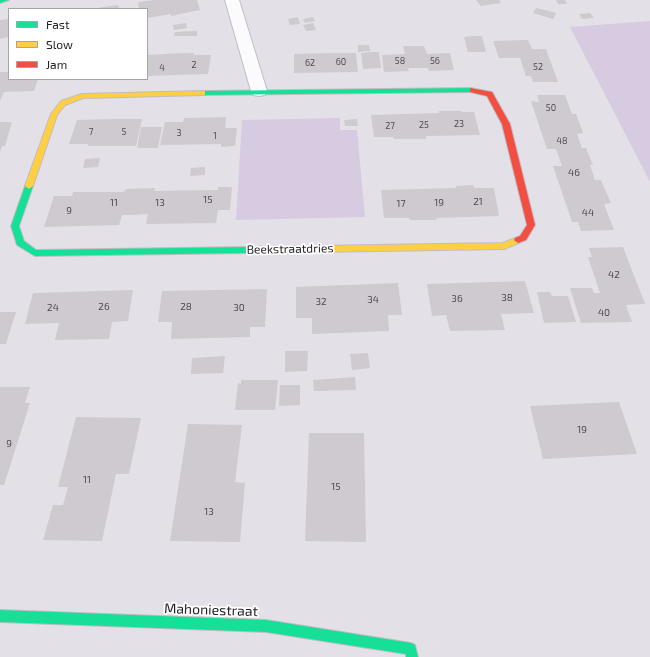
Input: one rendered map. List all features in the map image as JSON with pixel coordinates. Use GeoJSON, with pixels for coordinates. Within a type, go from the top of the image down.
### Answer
{"type":"FeatureCollection","features":[{"type":"Feature","properties":{"kind":"street"},"geometry":{"type":"LineString","coordinates":[[0,1],[6,0]]}},
{"type":"Feature","properties":{"kind":"street"},"geometry":{"type":"LineString","coordinates":[[232,0],[259,91]]}},
{"type":"Feature","properties":{"kind":"street","name":"Beekstraatdries"},"geometry":{"type":"LineString","coordinates":[[472,90],[490,94],[506,124],[531,225],[523,238],[504,246],[35,253],[20,243],[15,226],[54,114],[63,103],[82,96],[259,91],[472,90]]}},
{"type":"Feature","properties":{"kind":"street","name":"Mahoniestraat"},"geometry":{"type":"LineString","coordinates":[[0,616],[266,626],[411,650],[412,657]]}},
{"type":"Feature","properties":{"kind":"shaded area"},"geometry":{"type":"Polygon","coordinates":[[[650,21],[650,182],[570,27],[650,21]]]}},
{"type":"Feature","properties":{"kind":"shaded area"},"geometry":{"type":"Polygon","coordinates":[[[340,118],[340,130],[357,130],[365,217],[236,220],[242,120],[340,118]]]}},
{"type":"Feature","properties":{"kind":"building"},"geometry":{"type":"Polygon","coordinates":[[[155,0],[197,0],[200,10],[171,16],[171,14],[148,18],[148,8],[139,8],[138,2],[155,0]]]}},
{"type":"Feature","properties":{"kind":"building"},"geometry":{"type":"Polygon","coordinates":[[[476,0],[499,0],[501,3],[481,6],[476,0]]]}},
{"type":"Feature","properties":{"kind":"building"},"geometry":{"type":"Polygon","coordinates":[[[556,0],[565,0],[567,4],[558,4],[556,0]]]}},
{"type":"Feature","properties":{"kind":"building"},"geometry":{"type":"Polygon","coordinates":[[[118,5],[119,8],[97,8],[118,5]]]}},
{"type":"Feature","properties":{"kind":"building"},"geometry":{"type":"Polygon","coordinates":[[[536,8],[556,13],[553,19],[533,13],[536,8]]]}},
{"type":"Feature","properties":{"kind":"building"},"geometry":{"type":"Polygon","coordinates":[[[590,13],[594,18],[582,19],[579,14],[590,13]]]}},
{"type":"Feature","properties":{"kind":"building"},"geometry":{"type":"Polygon","coordinates":[[[298,17],[300,24],[290,25],[288,19],[298,17]]]}},
{"type":"Feature","properties":{"kind":"building"},"geometry":{"type":"Polygon","coordinates":[[[313,17],[315,21],[305,23],[303,19],[313,17]]]}},
{"type":"Feature","properties":{"kind":"building"},"geometry":{"type":"Polygon","coordinates":[[[8,19],[8,37],[0,39],[0,20],[8,19]]]}},
{"type":"Feature","properties":{"kind":"building"},"geometry":{"type":"Polygon","coordinates":[[[186,23],[187,28],[174,30],[173,25],[186,23]]]}},
{"type":"Feature","properties":{"kind":"building"},"geometry":{"type":"Polygon","coordinates":[[[313,23],[316,30],[306,31],[303,25],[313,23]]]}},
{"type":"Feature","properties":{"kind":"building"},"geometry":{"type":"Polygon","coordinates":[[[197,31],[197,36],[174,36],[175,32],[197,31]]]}},
{"type":"Feature","properties":{"kind":"building"},"geometry":{"type":"Polygon","coordinates":[[[482,36],[486,52],[468,52],[464,37],[482,36]]]}},
{"type":"Feature","properties":{"kind":"building"},"geometry":{"type":"Polygon","coordinates":[[[528,40],[532,49],[546,49],[558,82],[533,82],[531,76],[526,76],[520,58],[499,58],[493,41],[528,40]]]}},
{"type":"Feature","properties":{"kind":"building"},"geometry":{"type":"Polygon","coordinates":[[[358,45],[369,45],[370,51],[358,52],[358,45]]]}},
{"type":"Feature","properties":{"kind":"building"},"geometry":{"type":"Polygon","coordinates":[[[403,46],[424,46],[427,54],[450,53],[454,70],[429,71],[428,68],[408,68],[409,71],[384,72],[382,55],[405,54],[403,46]]]}},
{"type":"Feature","properties":{"kind":"building"},"geometry":{"type":"Polygon","coordinates":[[[379,52],[381,68],[363,69],[361,53],[379,52]]]}},
{"type":"Feature","properties":{"kind":"building"},"geometry":{"type":"Polygon","coordinates":[[[194,53],[194,55],[211,55],[208,74],[148,76],[148,55],[194,53]]]}},
{"type":"Feature","properties":{"kind":"building"},"geometry":{"type":"Polygon","coordinates":[[[356,53],[358,72],[294,73],[294,54],[356,53]]]}},
{"type":"Feature","properties":{"kind":"building"},"geometry":{"type":"Polygon","coordinates":[[[0,72],[8,72],[8,80],[38,80],[34,91],[4,92],[0,101],[0,72]]]}},
{"type":"Feature","properties":{"kind":"building"},"geometry":{"type":"Polygon","coordinates":[[[537,95],[565,95],[572,114],[576,114],[583,133],[577,134],[582,148],[586,148],[593,165],[590,165],[595,180],[601,180],[611,203],[604,204],[614,230],[581,231],[578,222],[572,222],[553,166],[562,166],[556,149],[547,149],[531,101],[539,102],[537,95]]]}},
{"type":"Feature","properties":{"kind":"building"},"geometry":{"type":"Polygon","coordinates":[[[439,111],[474,112],[480,135],[426,136],[426,139],[394,139],[393,137],[374,137],[371,115],[439,113],[439,111]]]}},
{"type":"Feature","properties":{"kind":"building"},"geometry":{"type":"Polygon","coordinates":[[[226,117],[225,128],[237,128],[235,146],[221,147],[221,144],[160,145],[165,122],[183,122],[184,118],[226,117]]]}},
{"type":"Feature","properties":{"kind":"building"},"geometry":{"type":"Polygon","coordinates":[[[142,119],[136,146],[88,146],[88,144],[69,144],[77,120],[142,119]]]}},
{"type":"Feature","properties":{"kind":"building"},"geometry":{"type":"Polygon","coordinates":[[[357,119],[358,126],[345,126],[344,120],[357,119]]]}},
{"type":"Feature","properties":{"kind":"building"},"geometry":{"type":"Polygon","coordinates":[[[0,122],[12,122],[5,146],[2,146],[0,152],[0,122]]]}},
{"type":"Feature","properties":{"kind":"building"},"geometry":{"type":"Polygon","coordinates":[[[141,127],[162,127],[158,148],[137,148],[141,127]]]}},
{"type":"Feature","properties":{"kind":"building"},"geometry":{"type":"Polygon","coordinates":[[[100,158],[98,167],[83,168],[85,159],[100,158]]]}},
{"type":"Feature","properties":{"kind":"building"},"geometry":{"type":"Polygon","coordinates":[[[205,167],[205,175],[190,176],[191,168],[205,167]]]}},
{"type":"Feature","properties":{"kind":"building"},"geometry":{"type":"Polygon","coordinates":[[[473,185],[474,188],[494,188],[499,216],[436,218],[437,220],[384,218],[381,190],[456,188],[456,186],[473,185]]]}},
{"type":"Feature","properties":{"kind":"building"},"geometry":{"type":"Polygon","coordinates":[[[218,187],[232,187],[230,210],[218,210],[216,223],[146,224],[148,214],[122,215],[119,225],[44,227],[54,196],[72,196],[73,192],[124,192],[126,189],[155,188],[154,191],[218,190],[218,187]]]}},
{"type":"Feature","properties":{"kind":"building"},"geometry":{"type":"Polygon","coordinates":[[[623,247],[645,304],[626,305],[632,322],[581,323],[570,288],[592,288],[594,293],[600,293],[588,257],[592,257],[589,248],[623,247]]]}},
{"type":"Feature","properties":{"kind":"building"},"geometry":{"type":"Polygon","coordinates":[[[525,281],[534,313],[501,314],[505,330],[450,331],[446,315],[432,316],[427,284],[525,281]]]}},
{"type":"Feature","properties":{"kind":"building"},"geometry":{"type":"Polygon","coordinates":[[[398,283],[402,315],[388,315],[389,331],[312,334],[312,318],[296,318],[296,287],[398,283]]]}},
{"type":"Feature","properties":{"kind":"building"},"geometry":{"type":"Polygon","coordinates":[[[267,289],[265,327],[250,327],[250,337],[171,339],[172,322],[158,322],[162,291],[267,289]]]}},
{"type":"Feature","properties":{"kind":"building"},"geometry":{"type":"Polygon","coordinates":[[[133,290],[128,321],[112,322],[109,339],[55,340],[59,323],[25,324],[33,293],[133,290]]]}},
{"type":"Feature","properties":{"kind":"building"},"geometry":{"type":"Polygon","coordinates":[[[537,292],[550,292],[552,296],[568,296],[576,322],[544,323],[537,292]]]}},
{"type":"Feature","properties":{"kind":"building"},"geometry":{"type":"Polygon","coordinates":[[[0,312],[16,312],[6,344],[0,344],[0,312]]]}},
{"type":"Feature","properties":{"kind":"building"},"geometry":{"type":"Polygon","coordinates":[[[285,351],[308,351],[307,371],[285,372],[285,351]]]}},
{"type":"Feature","properties":{"kind":"building"},"geometry":{"type":"Polygon","coordinates":[[[368,353],[370,368],[352,370],[350,354],[368,353]]]}},
{"type":"Feature","properties":{"kind":"building"},"geometry":{"type":"Polygon","coordinates":[[[225,356],[223,373],[191,374],[192,358],[225,356]]]}},
{"type":"Feature","properties":{"kind":"building"},"geometry":{"type":"Polygon","coordinates":[[[355,377],[356,390],[314,391],[313,380],[355,377]]]}},
{"type":"Feature","properties":{"kind":"building"},"geometry":{"type":"Polygon","coordinates":[[[241,380],[278,380],[275,410],[235,410],[238,383],[241,384],[241,380]]]}},
{"type":"Feature","properties":{"kind":"building"},"geometry":{"type":"Polygon","coordinates":[[[280,385],[300,385],[300,405],[279,406],[280,385]]]}},
{"type":"Feature","properties":{"kind":"building"},"geometry":{"type":"Polygon","coordinates":[[[0,387],[30,387],[25,403],[30,403],[4,485],[0,485],[0,387]]]}},
{"type":"Feature","properties":{"kind":"building"},"geometry":{"type":"Polygon","coordinates":[[[619,402],[637,454],[543,459],[530,406],[619,402]]]}},
{"type":"Feature","properties":{"kind":"building"},"geometry":{"type":"Polygon","coordinates":[[[76,417],[141,418],[129,474],[116,474],[102,541],[43,540],[53,505],[63,505],[68,487],[58,487],[76,417]]]}},
{"type":"Feature","properties":{"kind":"building"},"geometry":{"type":"Polygon","coordinates":[[[188,424],[242,425],[235,482],[245,483],[240,542],[170,541],[188,424]]]}},
{"type":"Feature","properties":{"kind":"building"},"geometry":{"type":"Polygon","coordinates":[[[309,433],[364,433],[366,542],[305,541],[309,433]]]}},
{"type":"Feature","properties":{"kind":"traffic: fast"},"geometry":{"type":"LineString","coordinates":[[0,1],[6,0]]}},
{"type":"Feature","properties":{"kind":"traffic: fast"},"geometry":{"type":"LineString","coordinates":[[203,93],[472,90]]}},
{"type":"Feature","properties":{"kind":"traffic: fast"},"geometry":{"type":"LineString","coordinates":[[29,186],[15,226],[20,243],[35,253],[249,250]]}},
{"type":"Feature","properties":{"kind":"traffic: fast"},"geometry":{"type":"LineString","coordinates":[[0,616],[266,626],[411,649],[412,657]]}},
{"type":"Feature","properties":{"kind":"traffic: slow"},"geometry":{"type":"LineString","coordinates":[[29,186],[54,114],[63,103],[82,96],[203,93]]}},
{"type":"Feature","properties":{"kind":"traffic: slow"},"geometry":{"type":"LineString","coordinates":[[249,250],[504,246],[518,240]]}},
{"type":"Feature","properties":{"kind":"traffic: jam"},"geometry":{"type":"LineString","coordinates":[[472,90],[490,94],[506,124],[531,225],[523,238],[518,240]]}}]}
